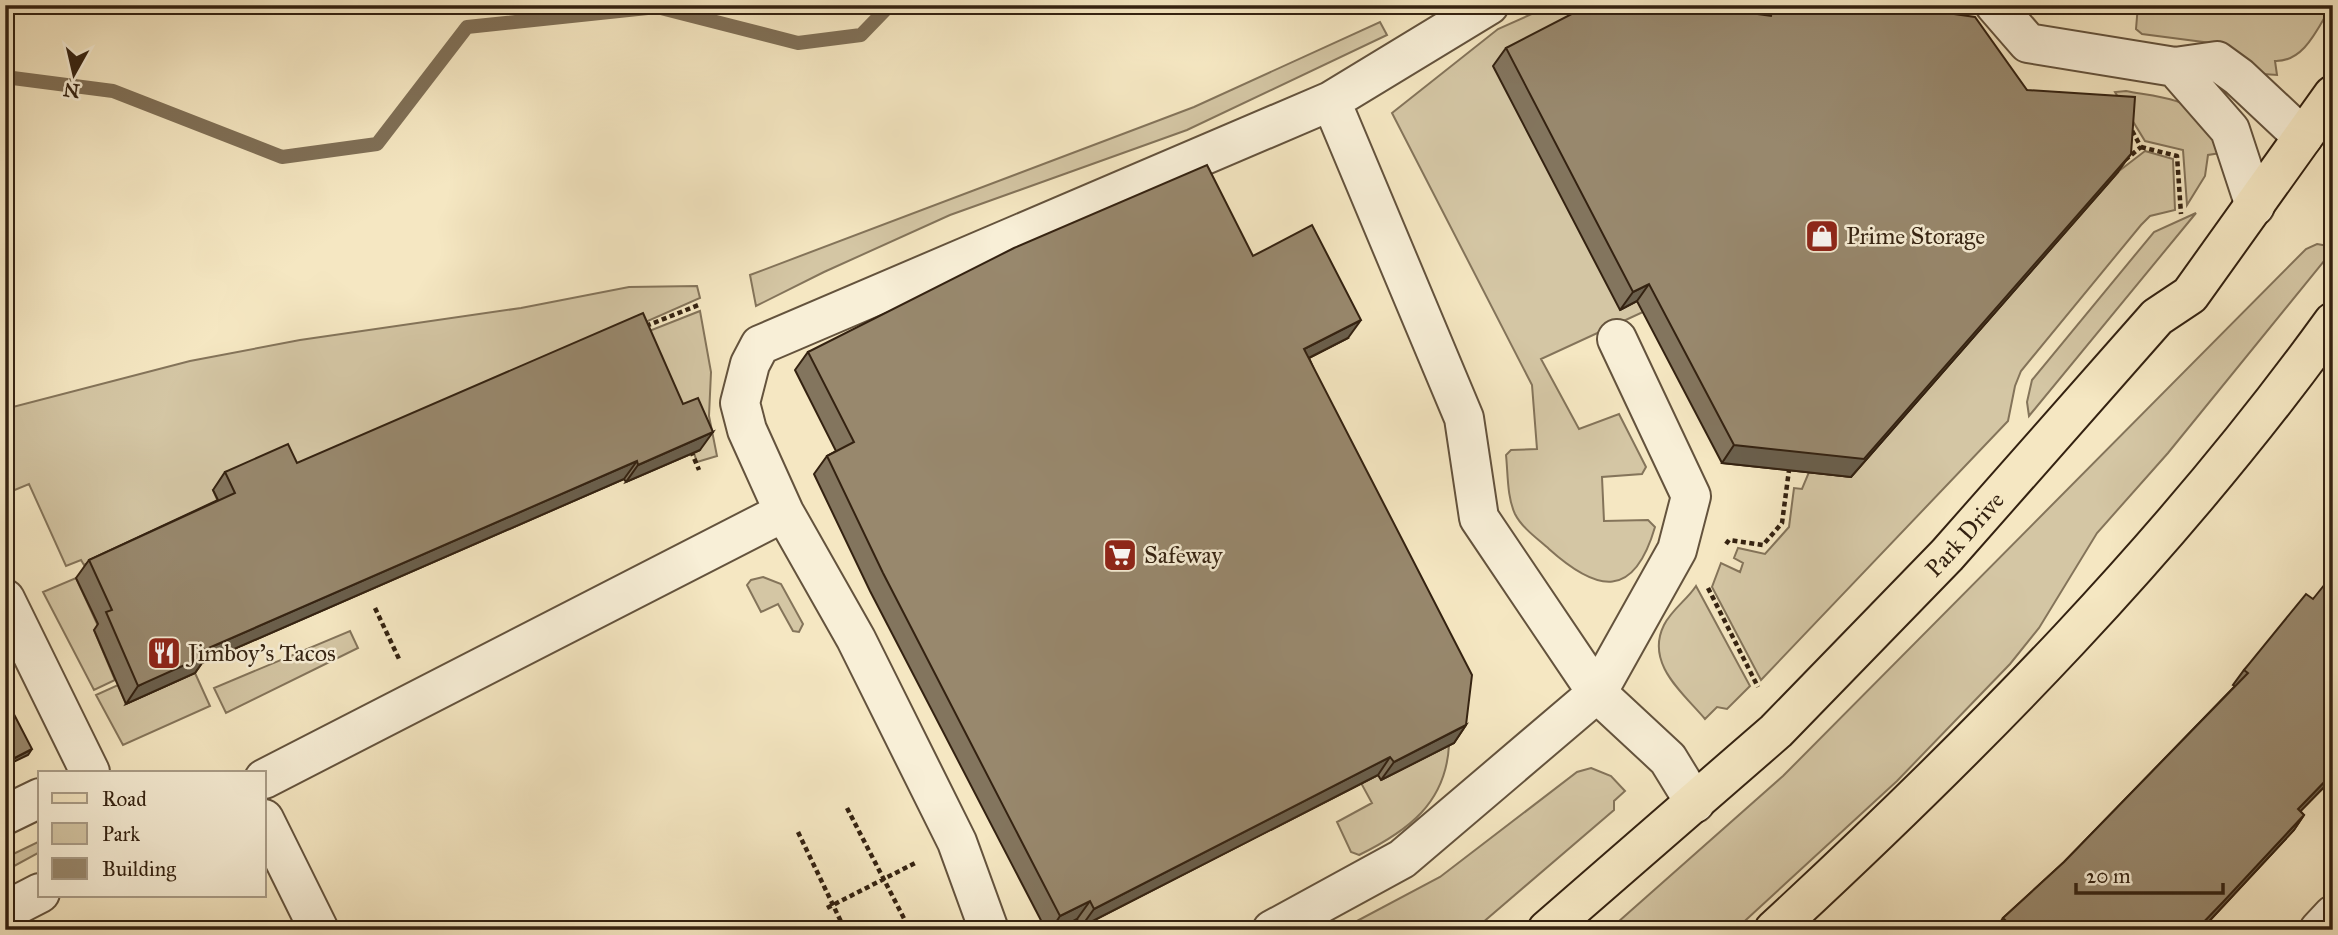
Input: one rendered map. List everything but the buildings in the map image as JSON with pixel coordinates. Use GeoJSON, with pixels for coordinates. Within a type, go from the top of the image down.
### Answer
{"type":"FeatureCollection","features":[{"type":"Feature","properties":{"kind":"main road","name":"Park Drive"},"geometry":{"type":"LineString","coordinates":[[1548,930],[1776,731],[1947,555],[2157,317],[2190,295],[2321,121]]}},
{"type":"Feature","properties":{"kind":"main road"},"geometry":{"type":"LineString","coordinates":[[1774,930],[1871,840],[2118,586],[2269,411],[2333,321]]}},
{"type":"Feature","properties":{"kind":"street"},"geometry":{"type":"LineString","coordinates":[[989,930],[957,842],[856,639],[784,512],[747,430],[740,403],[750,364],[760,345],[1331,101],[1489,5]]}},
{"type":"Feature","properties":{"kind":"street"},"geometry":{"type":"LineString","coordinates":[[1995,5],[2028,43],[2175,67],[2217,61],[2239,77],[2321,121]]}},
{"type":"Feature","properties":{"kind":"street"},"geometry":{"type":"LineString","coordinates":[[2175,67],[2230,130],[2255,206]]}},
{"type":"Feature","properties":{"kind":"street"},"geometry":{"type":"LineString","coordinates":[[1331,101],[1464,418],[1479,518],[1597,693],[1668,759],[1695,803]]}},
{"type":"Feature","properties":{"kind":"street"},"geometry":{"type":"LineString","coordinates":[[1272,930],[1402,859],[1597,693],[1676,550],[1690,496],[1617,339]]}},
{"type":"Feature","properties":{"kind":"street"},"geometry":{"type":"LineString","coordinates":[[266,778],[784,512]]}},
{"type":"Feature","properties":{"kind":"street"},"geometry":{"type":"LineString","coordinates":[[5,598],[90,771]]}},
{"type":"Feature","properties":{"kind":"street"},"geometry":{"type":"LineString","coordinates":[[5,815],[38,799]]}},
{"type":"Feature","properties":{"kind":"street"},"geometry":{"type":"LineString","coordinates":[[266,823],[319,930]]}},
{"type":"Feature","properties":{"kind":"street"},"geometry":{"type":"LineString","coordinates":[[5,911],[38,894]]}},
{"type":"Feature","properties":{"kind":"street"},"geometry":{"type":"LineString","coordinates":[[2319,930],[2333,915]]}},
{"type":"Feature","properties":{"kind":"path"},"geometry":{"type":"LineString","coordinates":[[2128,123],[2141,147],[2177,156],[2181,214]]}},
{"type":"Feature","properties":{"kind":"path"},"geometry":{"type":"LineString","coordinates":[[2119,166],[2141,147]]}},
{"type":"Feature","properties":{"kind":"path"},"geometry":{"type":"LineString","coordinates":[[637,330],[701,304]]}},
{"type":"Feature","properties":{"kind":"path"},"geometry":{"type":"LineString","coordinates":[[688,444],[699,470]]}},
{"type":"Feature","properties":{"kind":"path"},"geometry":{"type":"LineString","coordinates":[[1719,551],[1729,540],[1763,545],[1782,523],[1788,470]]}},
{"type":"Feature","properties":{"kind":"path"},"geometry":{"type":"LineString","coordinates":[[1706,584],[1759,689]]}},
{"type":"Feature","properties":{"kind":"path"},"geometry":{"type":"LineString","coordinates":[[375,608],[386,632]]}},
{"type":"Feature","properties":{"kind":"path"},"geometry":{"type":"LineString","coordinates":[[847,808],[910,930]]}},
{"type":"Feature","properties":{"kind":"path"},"geometry":{"type":"LineString","coordinates":[[799,832],[845,930]]}},
{"type":"Feature","properties":{"kind":"path"},"geometry":{"type":"LineString","coordinates":[[827,908],[957,842]]}},
{"type":"Feature","properties":{"kind":"green space"},"geometry":{"type":"Polygon","coordinates":[[[1552,5],[1960,5],[1953,10],[1962,22],[1759,34],[1637,301],[1643,312],[1541,359],[1579,429],[1619,414],[1646,467],[1642,474],[1602,477],[1604,521],[1648,520],[1655,527],[1636,567],[1625,577],[1612,582],[1583,574],[1567,564],[1530,533],[1515,514],[1509,493],[1506,455],[1511,450],[1537,449],[1532,385],[1392,113],[1498,29],[1552,5]]]}},
{"type":"Feature","properties":{"kind":"green space"},"geometry":{"type":"Polygon","coordinates":[[[2138,5],[2332,5],[2303,50],[2285,60],[2275,61],[2277,75],[2263,74],[2211,43],[2142,34],[2136,29],[2138,5]]]}},
{"type":"Feature","properties":{"kind":"green space"},"geometry":{"type":"Polygon","coordinates":[[[1380,22],[1387,35],[1187,130],[950,215],[756,306],[750,275],[1194,107],[1380,22]]]}},
{"type":"Feature","properties":{"kind":"green space"},"geometry":{"type":"Polygon","coordinates":[[[2126,91],[2168,99],[2188,106],[2203,119],[2210,131],[2221,153],[2208,155],[2205,176],[2187,205],[2183,150],[2145,141],[2115,92],[2126,91]]]}},
{"type":"Feature","properties":{"kind":"green space"},"geometry":{"type":"Polygon","coordinates":[[[2145,151],[2173,159],[2175,210],[2150,216],[2141,225],[2021,371],[2008,421],[1761,680],[1712,587],[1721,563],[1740,572],[1743,563],[1734,558],[1738,548],[1765,554],[1789,527],[1794,488],[1802,489],[1809,472],[1851,477],[2119,171],[2145,151]]]}},
{"type":"Feature","properties":{"kind":"green space"},"geometry":{"type":"Polygon","coordinates":[[[2196,213],[2029,416],[2027,402],[2032,380],[2154,232],[2196,213]]]}},
{"type":"Feature","properties":{"kind":"green space"},"geometry":{"type":"Polygon","coordinates":[[[2317,244],[2333,250],[2168,453],[2097,533],[2039,628],[2010,664],[1897,781],[1735,930],[1609,930],[1783,776],[2306,249],[2317,244]]]}},
{"type":"Feature","properties":{"kind":"green space"},"geometry":{"type":"Polygon","coordinates":[[[697,286],[700,298],[285,481],[213,490],[219,504],[84,565],[81,560],[66,566],[29,484],[5,494],[5,409],[190,361],[300,340],[521,308],[629,287],[697,286]]]}},
{"type":"Feature","properties":{"kind":"green space"},"geometry":{"type":"Polygon","coordinates":[[[700,311],[711,372],[709,416],[717,456],[697,462],[694,453],[700,450],[644,333],[700,311]]]}},
{"type":"Feature","properties":{"kind":"green space"},"geometry":{"type":"Polygon","coordinates":[[[763,577],[781,584],[803,624],[799,632],[793,631],[778,604],[761,612],[747,585],[751,580],[763,577]]]}},
{"type":"Feature","properties":{"kind":"green space"},"geometry":{"type":"Polygon","coordinates":[[[76,578],[99,628],[94,630],[115,680],[94,690],[43,592],[76,578]]]}},
{"type":"Feature","properties":{"kind":"green space"},"geometry":{"type":"Polygon","coordinates":[[[1696,586],[1750,686],[1727,709],[1717,707],[1705,719],[1669,676],[1659,652],[1659,639],[1664,625],[1696,586]]]}},
{"type":"Feature","properties":{"kind":"green space"},"geometry":{"type":"Polygon","coordinates":[[[350,631],[358,648],[226,713],[214,688],[350,631]]]}},
{"type":"Feature","properties":{"kind":"green space"},"geometry":{"type":"Polygon","coordinates":[[[195,673],[210,706],[123,745],[96,695],[118,685],[126,704],[195,673]]]}},
{"type":"Feature","properties":{"kind":"green space"},"geometry":{"type":"Polygon","coordinates":[[[1449,745],[1441,783],[1421,813],[1377,846],[1359,855],[1351,852],[1337,822],[1372,803],[1361,783],[1378,774],[1381,779],[1449,745]]]}},
{"type":"Feature","properties":{"kind":"green space"},"geometry":{"type":"Polygon","coordinates":[[[1591,768],[1611,776],[1625,791],[1614,801],[1614,810],[1474,930],[1340,930],[1440,877],[1577,772],[1591,768]]]}},
{"type":"Feature","properties":{"kind":"green space"},"geometry":{"type":"Polygon","coordinates":[[[38,842],[38,853],[5,871],[5,858],[38,842]]]}},
{"type":"Feature","properties":{"kind":"waterway"},"geometry":{"type":"LineString","coordinates":[[5,77],[113,91],[282,157],[377,144],[467,27],[657,7],[798,43],[861,35],[890,5]]}},
{"type":"Feature","properties":{"kind":"place","name":"Prime Storage"},"geometry":{"type":"Point","coordinates":[1822,236]}},
{"type":"Feature","properties":{"kind":"place","name":"Safeway"},"geometry":{"type":"Point","coordinates":[1120,555]}},
{"type":"Feature","properties":{"kind":"place","name":"Jimboy's Tacos"},"geometry":{"type":"Point","coordinates":[164,653]}}]}
